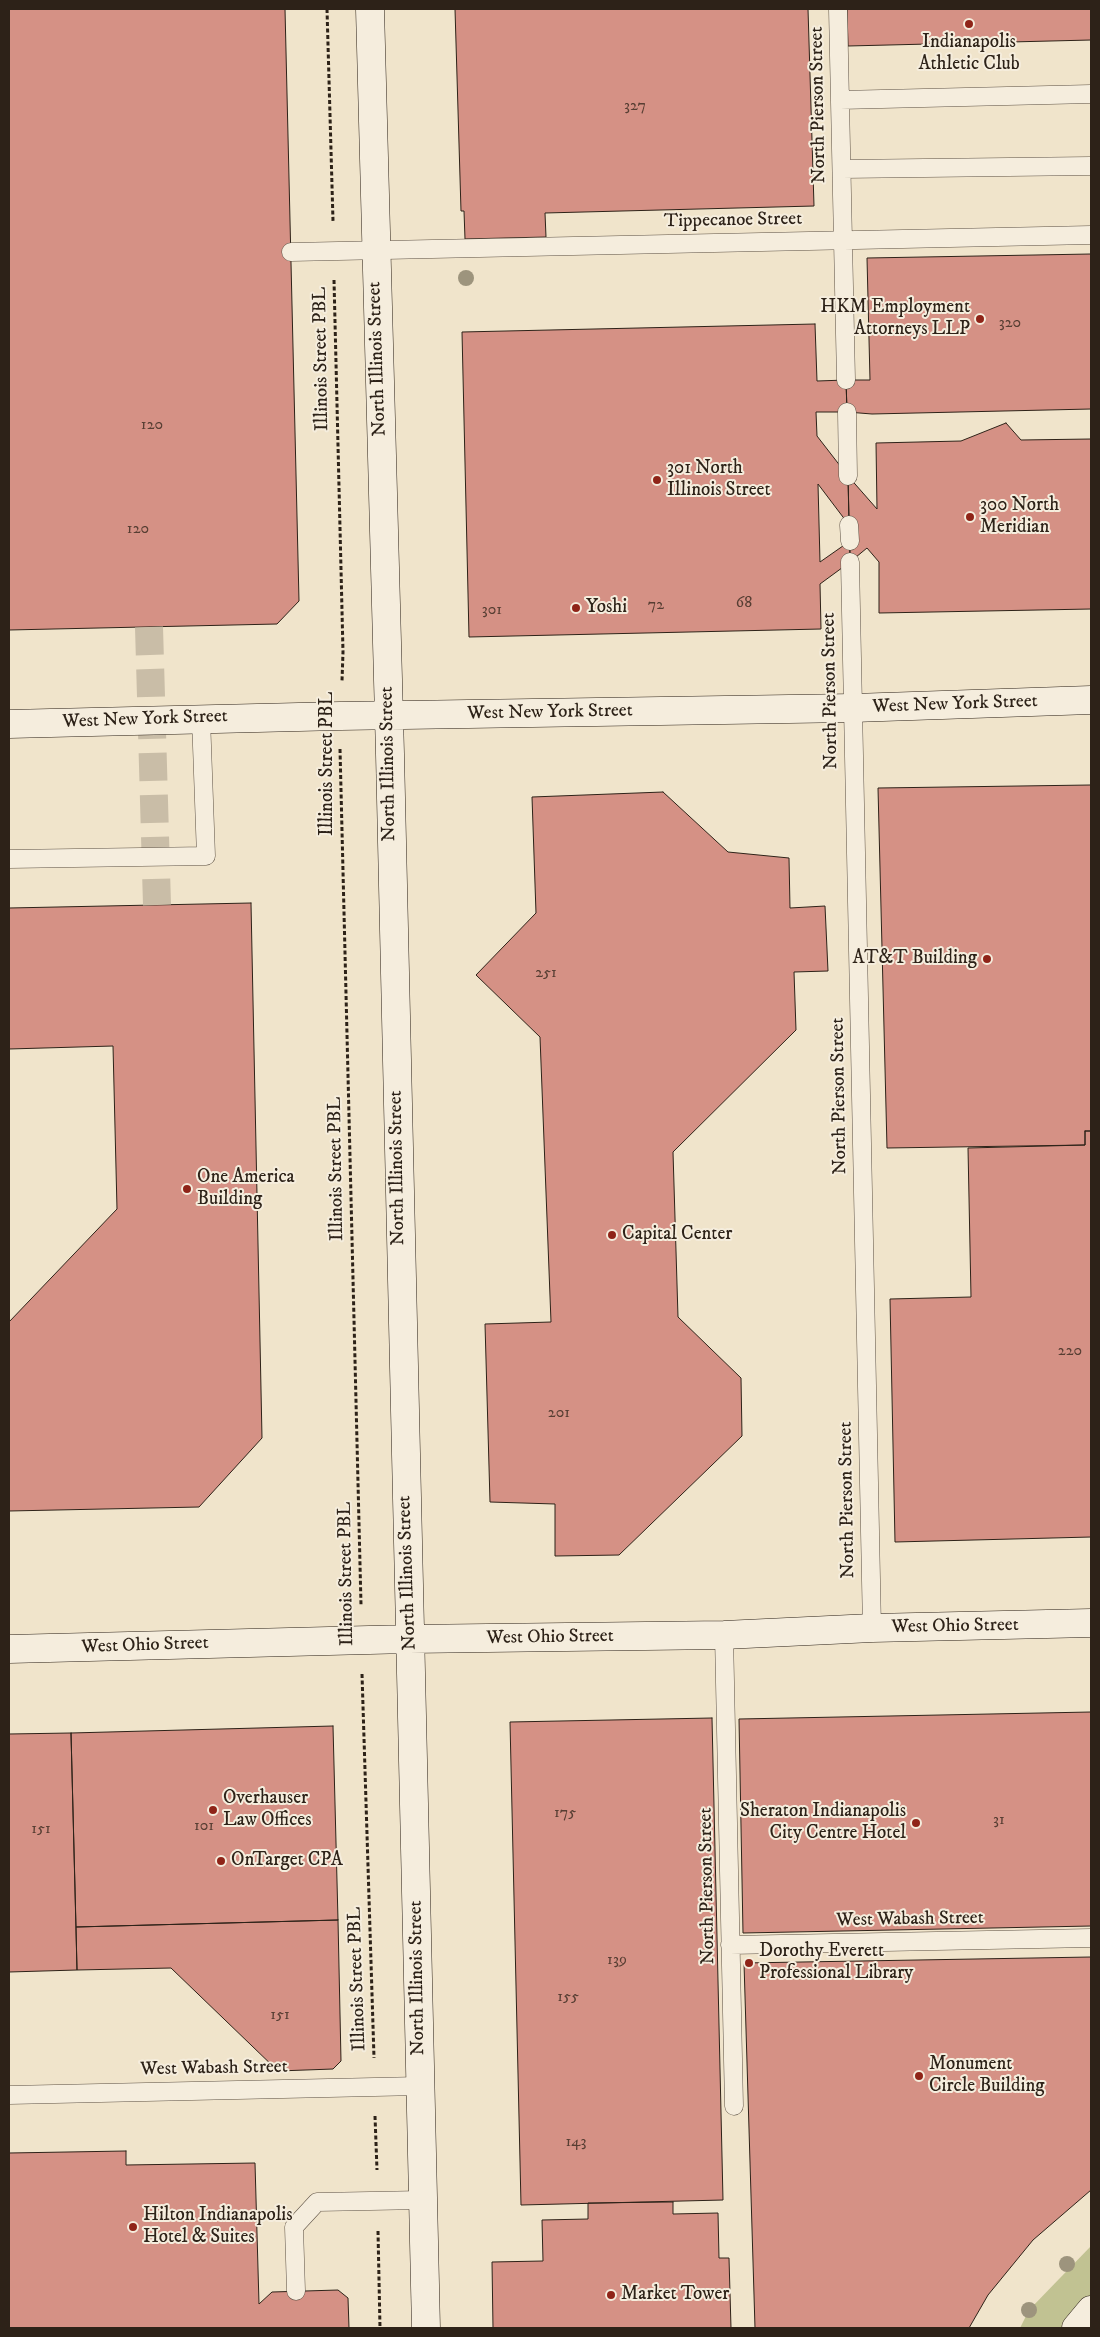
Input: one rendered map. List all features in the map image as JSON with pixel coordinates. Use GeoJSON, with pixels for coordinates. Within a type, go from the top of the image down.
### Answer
{"type":"FeatureCollection","features":[{"type":"Feature","properties":{"kind":"main road","name":"North Illinois Street"},"geometry":{"type":"LineString","coordinates":[[370,9],[375,251],[389,715],[426,2328]]}},
{"type":"Feature","properties":{"kind":"main road","name":"West New York Street"},"geometry":{"type":"LineString","coordinates":[[9,724],[200,718],[853,708],[1091,700]]}},
{"type":"Feature","properties":{"kind":"main road","name":"West Ohio Street"},"geometry":{"type":"LineString","coordinates":[[9,1649],[724,1635],[872,1628],[1091,1623]]}},
{"type":"Feature","properties":{"kind":"main road"},"geometry":{"type":"LineString","coordinates":[[1076,2328],[1091,2310]]}},
{"type":"Feature","properties":{"kind":"lane","name":"North Pierson Street"},"geometry":{"type":"LineString","coordinates":[[838,9],[846,380]]}},
{"type":"Feature","properties":{"kind":"lane"},"geometry":{"type":"LineString","coordinates":[[840,100],[1091,94]]}},
{"type":"Feature","properties":{"kind":"lane"},"geometry":{"type":"LineString","coordinates":[[842,169],[1091,166]]}},
{"type":"Feature","properties":{"kind":"lane","name":"Tippecanoe Street"},"geometry":{"type":"LineString","coordinates":[[291,252],[1091,235]]}},
{"type":"Feature","properties":{"kind":"lane"},"geometry":{"type":"LineString","coordinates":[[847,412],[848,476]]}},
{"type":"Feature","properties":{"kind":"lane","name":"North Pierson Street"},"geometry":{"type":"LineString","coordinates":[[850,562],[872,1628]]}},
{"type":"Feature","properties":{"kind":"lane"},"geometry":{"type":"LineString","coordinates":[[9,859],[206,856],[200,718]]}},
{"type":"Feature","properties":{"kind":"lane","name":"North Pierson Street"},"geometry":{"type":"LineString","coordinates":[[724,1635],[734,2106]]}},
{"type":"Feature","properties":{"kind":"lane","name":"West Wabash Street"},"geometry":{"type":"LineString","coordinates":[[730,1945],[1091,1938]]}},
{"type":"Feature","properties":{"kind":"lane","name":"West Wabash Street"},"geometry":{"type":"LineString","coordinates":[[9,2095],[420,2086]]}},
{"type":"Feature","properties":{"kind":"lane"},"geometry":{"type":"LineString","coordinates":[[296,2291],[294,2227],[317,2202],[423,2200]]}},
{"type":"Feature","properties":{"kind":"path","name":"Illinois Street PBL"},"geometry":{"type":"LineString","coordinates":[[327,9],[343,652],[339,773],[380,2328]]}},
{"type":"Feature","properties":{"kind":"green space"},"geometry":{"type":"Polygon","coordinates":[[[1091,2246],[1091,2328],[1020,2328],[1029,2310],[1091,2246]]]}},
{"type":"Feature","properties":{"kind":"building"},"geometry":{"type":"Polygon","coordinates":[[[9,9],[285,9],[299,601],[277,624],[9,630],[9,9]]]}},
{"type":"Feature","properties":{"kind":"building"},"geometry":{"type":"Polygon","coordinates":[[[455,9],[808,9],[814,206],[545,213],[546,237],[465,239],[464,211],[461,211],[455,9]]]}},
{"type":"Feature","properties":{"kind":"building","name":"Indianapolis Athletic Club"},"geometry":{"type":"Polygon","coordinates":[[[847,9],[1091,9],[1091,40],[848,46],[847,9]]]}},
{"type":"Feature","properties":{"kind":"building","name":"HKM Employment Attorneys LLP"},"geometry":{"type":"Polygon","coordinates":[[[1091,254],[1091,409],[872,414],[847,412],[846,380],[870,380],[867,258],[1091,254]]]}},
{"type":"Feature","properties":{"kind":"building","name":"301 North Illinois Street"},"geometry":{"type":"Polygon","coordinates":[[[815,324],[817,381],[846,380],[847,412],[816,412],[817,436],[848,476],[849,525],[818,484],[820,562],[850,541],[850,562],[820,584],[821,629],[469,637],[462,332],[815,324]]]}},
{"type":"Feature","properties":{"kind":"building","name":"300 North Meridian"},"geometry":{"type":"Polygon","coordinates":[[[1006,423],[1021,440],[1091,439],[1091,609],[879,613],[879,562],[867,548],[850,562],[848,476],[877,509],[876,443],[961,441],[1006,423]]]}},
{"type":"Feature","properties":{"kind":"building","name":"AT&T Building"},"geometry":{"type":"Polygon","coordinates":[[[1091,785],[1091,1131],[1085,1131],[1085,1145],[887,1148],[878,788],[1091,785]]]}},
{"type":"Feature","properties":{"kind":"building","name":"Capital Center"},"geometry":{"type":"Polygon","coordinates":[[[663,792],[728,852],[789,858],[790,908],[825,906],[828,971],[794,972],[796,1030],[673,1152],[678,1317],[741,1378],[742,1436],[619,1555],[555,1556],[555,1504],[490,1502],[485,1324],[551,1322],[540,1037],[476,975],[536,913],[532,797],[663,792]]]}},
{"type":"Feature","properties":{"kind":"building","name":"One America Building"},"geometry":{"type":"Polygon","coordinates":[[[251,903],[262,1438],[199,1507],[9,1511],[9,1322],[117,1209],[113,1046],[9,1049],[9,908],[251,903]]]}},
{"type":"Feature","properties":{"kind":"building"},"geometry":{"type":"Polygon","coordinates":[[[1085,1131],[1091,1131],[1091,1537],[895,1542],[890,1299],[971,1297],[968,1148],[1085,1145],[1085,1131]]]}},
{"type":"Feature","properties":{"kind":"building","name":"Sheraton Indianapolis City Centre Hotel"},"geometry":{"type":"Polygon","coordinates":[[[1091,1712],[1091,1926],[743,1933],[739,1719],[1091,1712]]]}},
{"type":"Feature","properties":{"kind":"building"},"geometry":{"type":"Polygon","coordinates":[[[712,1718],[723,2200],[521,2205],[510,1722],[712,1718]]]}},
{"type":"Feature","properties":{"kind":"building"},"geometry":{"type":"Polygon","coordinates":[[[333,1726],[338,1920],[76,1927],[71,1733],[333,1726]]]}},
{"type":"Feature","properties":{"kind":"building"},"geometry":{"type":"Polygon","coordinates":[[[71,1733],[77,1970],[9,1972],[9,1734],[71,1733]]]}},
{"type":"Feature","properties":{"kind":"building"},"geometry":{"type":"Polygon","coordinates":[[[338,1920],[341,2061],[333,2069],[278,2071],[171,1968],[77,1970],[76,1927],[338,1920]]]}},
{"type":"Feature","properties":{"kind":"building","name":"Monument Circle Building"},"geometry":{"type":"Polygon","coordinates":[[[1091,1957],[1091,2190],[1033,2240],[988,2295],[969,2328],[755,2328],[744,1963],[1091,1957]]]}},
{"type":"Feature","properties":{"kind":"building","name":"Hilton Indianapolis Hotel & Suites"},"geometry":{"type":"Polygon","coordinates":[[[126,2151],[126,2165],[255,2163],[259,2304],[272,2292],[338,2290],[348,2298],[349,2328],[9,2328],[9,2153],[126,2151]]]}},
{"type":"Feature","properties":{"kind":"building","name":"Market Tower"},"geometry":{"type":"Polygon","coordinates":[[[673,2202],[673,2214],[718,2213],[719,2258],[729,2258],[731,2328],[493,2328],[492,2262],[543,2261],[542,2220],[588,2219],[588,2203],[673,2202]]]}},
{"type":"Feature","properties":{"kind":"tunnel"},"geometry":{"type":"LineString","coordinates":[[149,627],[157,905]]}},
{"type":"Feature","properties":{"kind":"place","name":"Indianapolis Athletic Club"},"geometry":{"type":"Point","coordinates":[969,24]}},
{"type":"Feature","properties":{"kind":"place","name":"HKM Employment Attorneys LLP"},"geometry":{"type":"Point","coordinates":[980,319]}},
{"type":"Feature","properties":{"kind":"place","name":"301 North Illinois Street"},"geometry":{"type":"Point","coordinates":[657,480]}},
{"type":"Feature","properties":{"kind":"place","name":"300 North Meridian"},"geometry":{"type":"Point","coordinates":[970,517]}},
{"type":"Feature","properties":{"kind":"place","name":"Yoshi"},"geometry":{"type":"Point","coordinates":[576,608]}},
{"type":"Feature","properties":{"kind":"place","name":"AT&T Building"},"geometry":{"type":"Point","coordinates":[987,959]}},
{"type":"Feature","properties":{"kind":"place","name":"One America Building"},"geometry":{"type":"Point","coordinates":[187,1189]}},
{"type":"Feature","properties":{"kind":"place","name":"Capital Center"},"geometry":{"type":"Point","coordinates":[612,1235]}},
{"type":"Feature","properties":{"kind":"place","name":"Overhauser Law Offices"},"geometry":{"type":"Point","coordinates":[213,1810]}},
{"type":"Feature","properties":{"kind":"place","name":"Sheraton Indianapolis City Centre Hotel"},"geometry":{"type":"Point","coordinates":[916,1823]}},
{"type":"Feature","properties":{"kind":"place","name":"OnTarget CPA"},"geometry":{"type":"Point","coordinates":[221,1861]}},
{"type":"Feature","properties":{"kind":"place","name":"Dorothy Everett Professional Library"},"geometry":{"type":"Point","coordinates":[749,1963]}},
{"type":"Feature","properties":{"kind":"place","name":"Monument Circle Building"},"geometry":{"type":"Point","coordinates":[919,2076]}},
{"type":"Feature","properties":{"kind":"place","name":"Hilton Indianapolis Hotel & Suites"},"geometry":{"type":"Point","coordinates":[133,2227]}},
{"type":"Feature","properties":{"kind":"place","name":"Market Tower"},"geometry":{"type":"Point","coordinates":[611,2295]}}]}
